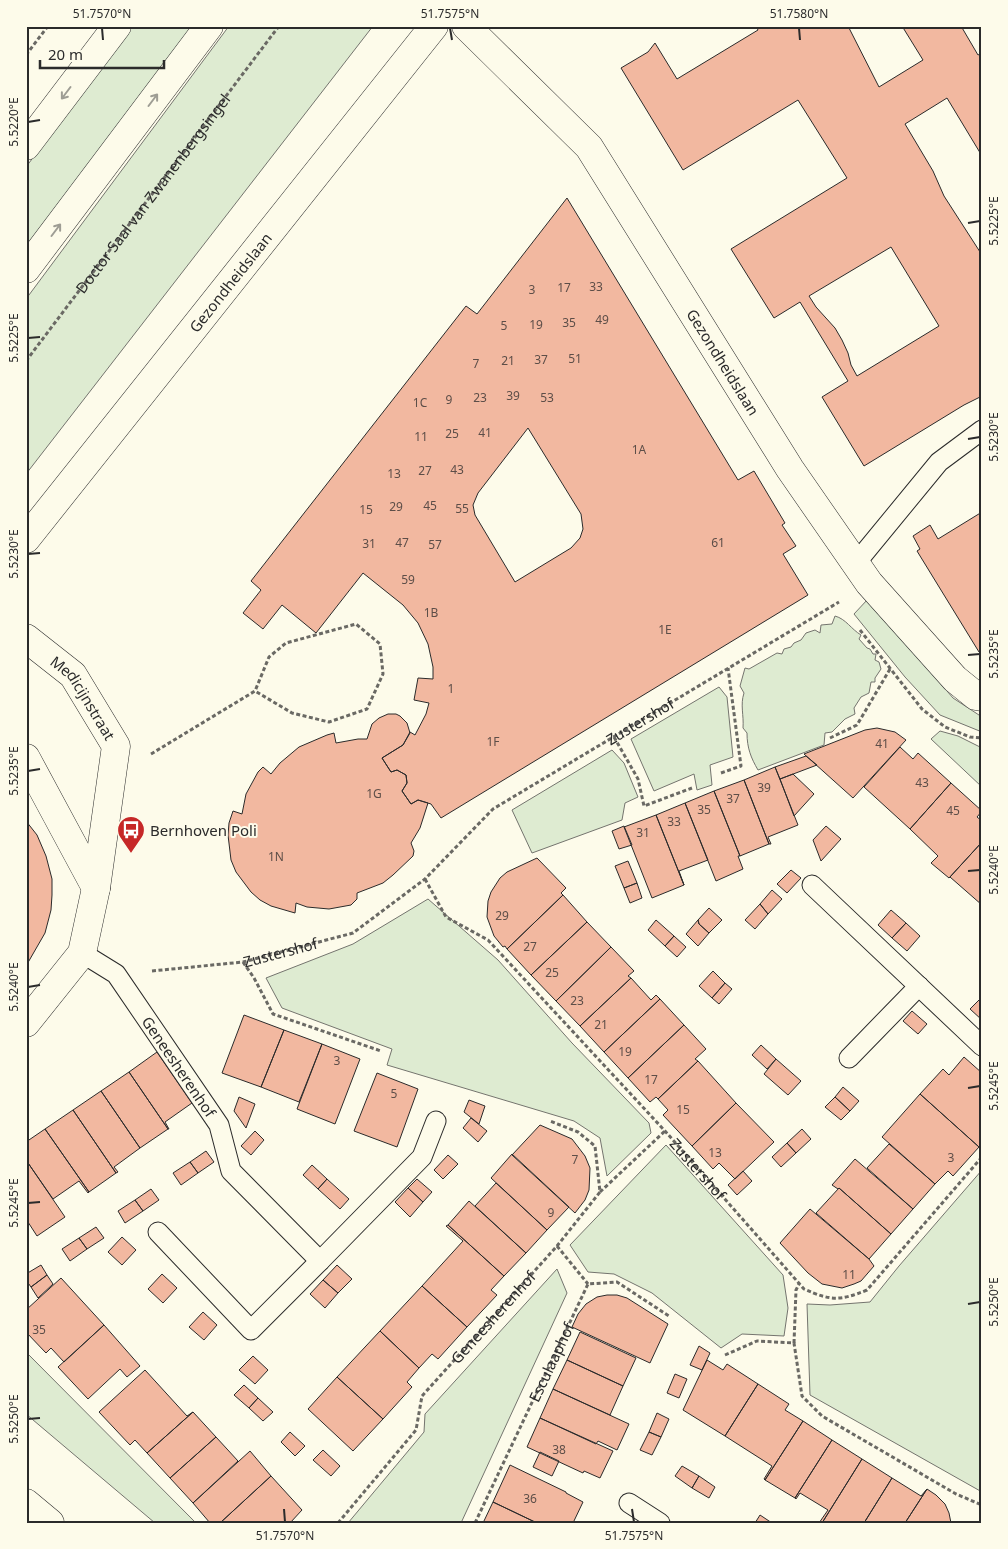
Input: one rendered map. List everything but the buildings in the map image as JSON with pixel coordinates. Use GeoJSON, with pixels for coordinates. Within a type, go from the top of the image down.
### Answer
{"type":"FeatureCollection","features":[{"type":"Feature","properties":{"kind":"street"},"geometry":{"type":"LineString","coordinates":[[26,146],[117,26]]}},
{"type":"Feature","properties":{"kind":"street"},"geometry":{"type":"LineString","coordinates":[[26,269],[209,26]]}},
{"type":"Feature","properties":{"kind":"street","name":"Gezondheidslaan"},"geometry":{"type":"LineString","coordinates":[[26,539],[434,26]]}},
{"type":"Feature","properties":{"kind":"street","name":"Gezondheidslaan"},"geometry":{"type":"LineString","coordinates":[[466,26],[589,147],[790,468],[862,573],[955,679],[976,696],[982,697]]}},
{"type":"Feature","properties":{"kind":"street","name":"Medicijnstraat"},"geometry":{"type":"LineString","coordinates":[[26,638],[74,675],[116,746],[96,888],[82,953],[26,1022]]}},
{"type":"Feature","properties":{"kind":"street"},"geometry":{"type":"LineString","coordinates":[[26,758],[96,888]]}},
{"type":"Feature","properties":{"kind":"street"},"geometry":{"type":"LineString","coordinates":[[26,1502],[50,1523]]}},
{"type":"Feature","properties":{"kind":"lane"},"geometry":{"type":"LineString","coordinates":[[862,573],[939,462],[982,430]]}},
{"type":"Feature","properties":{"kind":"lane"},"geometry":{"type":"LineString","coordinates":[[812,885],[982,1046]]}},
{"type":"Feature","properties":{"kind":"lane","name":"Geneesherenhof"},"geometry":{"type":"LineString","coordinates":[[82,953],[116,974],[219,1125],[231,1171],[320,1261]]}},
{"type":"Feature","properties":{"kind":"lane"},"geometry":{"type":"LineString","coordinates":[[850,1058],[919,986]]}},
{"type":"Feature","properties":{"kind":"lane"},"geometry":{"type":"LineString","coordinates":[[158,1232],[251,1330],[422,1157],[436,1121]]}},
{"type":"Feature","properties":{"kind":"lane"},"geometry":{"type":"LineString","coordinates":[[629,1503],[660,1523]]}},
{"type":"Feature","properties":{"kind":"path"},"geometry":{"type":"LineString","coordinates":[[26,55],[48,26]]}},
{"type":"Feature","properties":{"kind":"path","name":"Doctor Saal van Zwanenbergsingel"},"geometry":{"type":"LineString","coordinates":[[26,361],[279,26]]}},
{"type":"Feature","properties":{"kind":"path","name":"Zustershof"},"geometry":{"type":"LineString","coordinates":[[116,974],[243,962],[352,933],[425,879],[493,810],[837,603],[862,573]]}},
{"type":"Feature","properties":{"kind":"path"},"geometry":{"type":"LineString","coordinates":[[837,603],[843,608]]}},
{"type":"Feature","properties":{"kind":"path"},"geometry":{"type":"LineString","coordinates":[[116,746],[147,757],[255,691],[269,657],[286,643],[356,624],[380,644],[383,674],[368,709],[329,722],[292,713],[255,691]]}},
{"type":"Feature","properties":{"kind":"path"},"geometry":{"type":"LineString","coordinates":[[857,626],[922,709],[945,727],[970,737],[982,738]]}},
{"type":"Feature","properties":{"kind":"path"},"geometry":{"type":"LineString","coordinates":[[721,773],[741,766],[728,668]]}},
{"type":"Feature","properties":{"kind":"path"},"geometry":{"type":"LineString","coordinates":[[830,738],[857,725],[890,669]]}},
{"type":"Feature","properties":{"kind":"path"},"geometry":{"type":"LineString","coordinates":[[614,737],[638,779],[644,806],[692,788]]}},
{"type":"Feature","properties":{"kind":"path","name":"Zustershof"},"geometry":{"type":"LineString","coordinates":[[425,879],[446,917],[488,940],[665,1131],[804,1289],[824,1298],[848,1298],[867,1290],[982,1157]]}},
{"type":"Feature","properties":{"kind":"path"},"geometry":{"type":"LineString","coordinates":[[243,962],[254,978],[273,1014],[381,1051]]}},
{"type":"Feature","properties":{"kind":"path"},"geometry":{"type":"LineString","coordinates":[[550,1121],[578,1132],[595,1146],[600,1192]]}},
{"type":"Feature","properties":{"kind":"path","name":"Geneesherenhof"},"geometry":{"type":"LineString","coordinates":[[338,1523],[416,1430],[422,1396],[557,1246],[600,1192],[665,1131]]}},
{"type":"Feature","properties":{"kind":"path"},"geometry":{"type":"LineString","coordinates":[[557,1246],[588,1284],[617,1282],[668,1316]]}},
{"type":"Feature","properties":{"kind":"path","name":"Esculaaphof"},"geometry":{"type":"LineString","coordinates":[[475,1523],[588,1284]]}},
{"type":"Feature","properties":{"kind":"path"},"geometry":{"type":"LineString","coordinates":[[799,1284],[796,1290],[794,1343],[802,1396],[822,1416],[956,1494],[982,1505]]}},
{"type":"Feature","properties":{"kind":"path"},"geometry":{"type":"LineString","coordinates":[[725,1355],[757,1341],[794,1343]]}},
{"type":"Feature","properties":{"kind":"green space"},"geometry":{"type":"Polygon","coordinates":[[[132,26],[194,26],[26,249],[26,167],[132,26]]]}},
{"type":"Feature","properties":{"kind":"green space"},"geometry":{"type":"Polygon","coordinates":[[[229,26],[373,26],[26,474],[26,299],[229,26]]]}},
{"type":"Feature","properties":{"kind":"green space"},"geometry":{"type":"Polygon","coordinates":[[[868,599],[953,698],[982,717],[982,732],[940,715],[905,677],[854,614],[868,599]]]}},
{"type":"Feature","properties":{"kind":"green space"},"geometry":{"type":"Polygon","coordinates":[[[835,616],[842,619],[861,635],[859,639],[873,654],[876,654],[875,660],[879,662],[881,669],[875,678],[875,682],[871,682],[869,693],[861,697],[854,708],[855,714],[845,719],[832,732],[825,733],[824,745],[758,770],[750,753],[747,733],[743,728],[742,702],[744,693],[740,686],[745,668],[749,669],[777,653],[782,654],[784,649],[791,647],[794,643],[801,640],[806,633],[815,630],[820,633],[821,625],[832,624],[835,616]]]}},
{"type":"Feature","properties":{"kind":"green space"},"geometry":{"type":"Polygon","coordinates":[[[719,687],[727,697],[733,757],[710,765],[712,785],[697,790],[694,774],[654,791],[631,739],[719,687]]]}},
{"type":"Feature","properties":{"kind":"green space"},"geometry":{"type":"Polygon","coordinates":[[[940,731],[958,736],[982,748],[982,787],[931,739],[940,731]]]}},
{"type":"Feature","properties":{"kind":"green space"},"geometry":{"type":"Polygon","coordinates":[[[612,750],[624,763],[638,797],[625,803],[622,820],[532,853],[512,810],[612,750]]]}},
{"type":"Feature","properties":{"kind":"green space"},"geometry":{"type":"Polygon","coordinates":[[[428,899],[498,960],[572,1043],[649,1123],[651,1133],[607,1176],[600,1138],[574,1121],[387,1065],[392,1049],[282,1008],[266,978],[353,944],[428,899]]]}},
{"type":"Feature","properties":{"kind":"green space"},"geometry":{"type":"Polygon","coordinates":[[[666,1145],[783,1275],[788,1308],[784,1336],[742,1334],[721,1348],[652,1293],[614,1274],[588,1272],[570,1245],[666,1145]]]}},
{"type":"Feature","properties":{"kind":"green space"},"geometry":{"type":"Polygon","coordinates":[[[982,1170],[982,1492],[810,1395],[807,1304],[830,1305],[870,1302],[982,1170]]]}},
{"type":"Feature","properties":{"kind":"green space"},"geometry":{"type":"Polygon","coordinates":[[[557,1269],[567,1293],[461,1523],[348,1523],[424,1432],[425,1414],[557,1269]]]}},
{"type":"Feature","properties":{"kind":"green space"},"geometry":{"type":"Polygon","coordinates":[[[26,1352],[196,1523],[155,1523],[26,1414],[26,1352]]]}},
{"type":"Feature","properties":{"kind":"place","name":"Bernhoven Poli"},"geometry":{"type":"Point","coordinates":[131,854]}}]}
